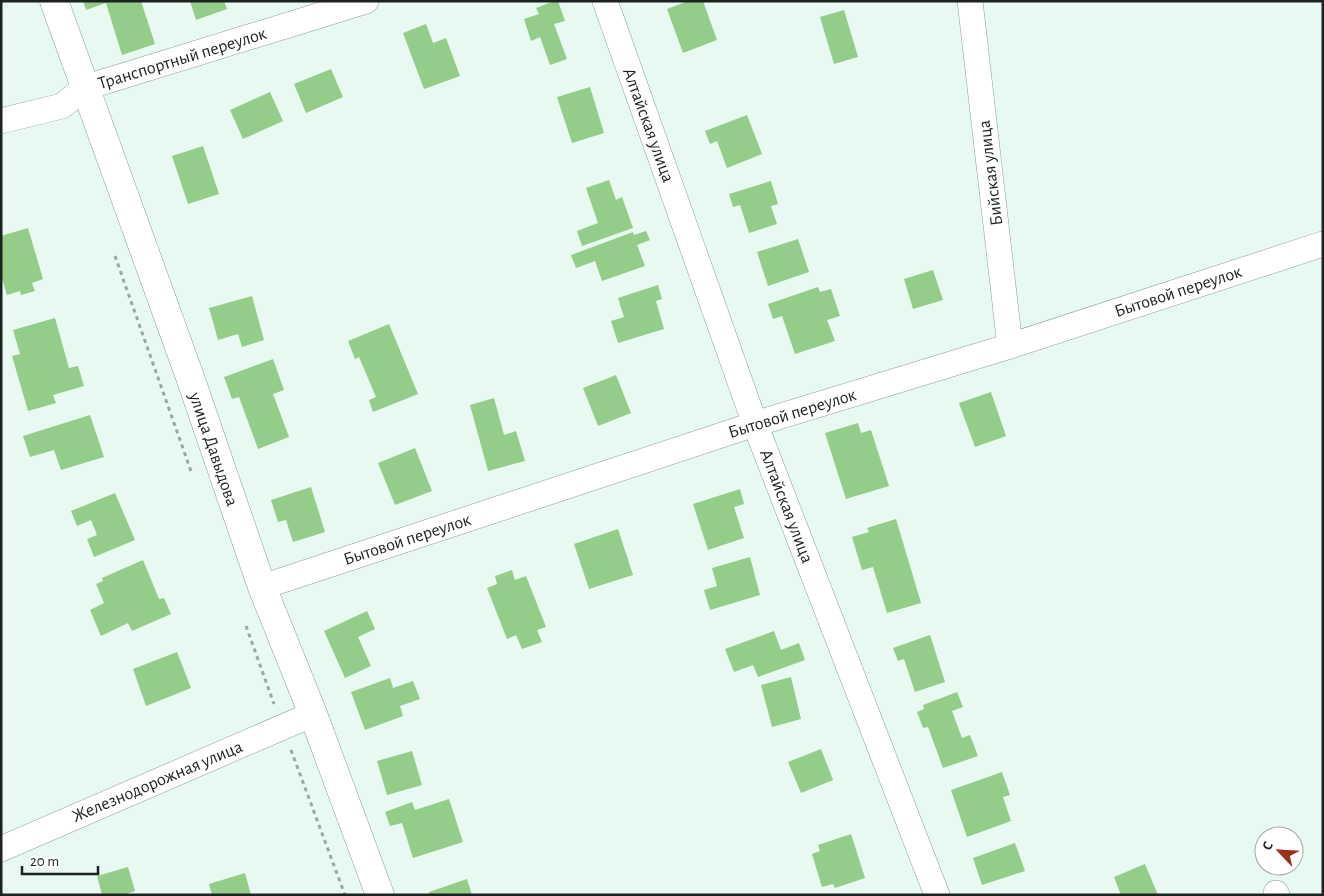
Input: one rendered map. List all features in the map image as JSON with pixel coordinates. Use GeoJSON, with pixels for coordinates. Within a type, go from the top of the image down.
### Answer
{"type":"FeatureCollection","features":[{"type":"Feature","properties":{"kind":"main road","name":"улица Давыдова"},"geometry":{"type":"LineString","coordinates":[[54,1],[190,378],[262,587],[313,714],[380,895]]}},
{"type":"Feature","properties":{"kind":"street","name":"Транспортный переулок"},"geometry":{"type":"LineString","coordinates":[[1,121],[62,106],[84,88],[366,1]]}},
{"type":"Feature","properties":{"kind":"street","name":"Алтайская улица"},"geometry":{"type":"LineString","coordinates":[[604,1],[755,424],[937,895]]}},
{"type":"Feature","properties":{"kind":"street","name":"Бийская улица"},"geometry":{"type":"LineString","coordinates":[[970,1],[1010,346]]}},
{"type":"Feature","properties":{"kind":"street","name":"Бытовой переулок"},"geometry":{"type":"LineString","coordinates":[[262,587],[755,424],[1010,346],[1323,244]]}},
{"type":"Feature","properties":{"kind":"street","name":"Железнодорожная улица"},"geometry":{"type":"LineString","coordinates":[[1,849],[313,714]]}},
{"type":"Feature","properties":{"kind":"building"},"geometry":{"type":"Polygon","coordinates":[[[83,1],[141,1],[155,44],[122,55],[106,3],[86,10],[83,1]]]}},
{"type":"Feature","properties":{"kind":"building"},"geometry":{"type":"Polygon","coordinates":[[[190,1],[224,1],[227,9],[196,20],[190,1]]]}},
{"type":"Feature","properties":{"kind":"building"},"geometry":{"type":"Polygon","coordinates":[[[558,1],[565,21],[554,24],[567,59],[550,65],[540,37],[531,41],[524,19],[539,14],[536,8],[558,1]]]}},
{"type":"Feature","properties":{"kind":"building"},"geometry":{"type":"Polygon","coordinates":[[[688,1],[703,1],[717,40],[683,53],[667,9],[688,1]]]}},
{"type":"Feature","properties":{"kind":"building"},"geometry":{"type":"Polygon","coordinates":[[[844,10],[858,57],[834,64],[820,17],[844,10]]]}},
{"type":"Feature","properties":{"kind":"building"},"geometry":{"type":"Polygon","coordinates":[[[426,24],[433,43],[446,38],[460,76],[424,89],[403,33],[426,24]]]}},
{"type":"Feature","properties":{"kind":"building"},"geometry":{"type":"Polygon","coordinates":[[[331,69],[343,97],[306,113],[294,84],[331,69]]]}},
{"type":"Feature","properties":{"kind":"building"},"geometry":{"type":"Polygon","coordinates":[[[590,87],[604,133],[572,143],[557,97],[590,87]]]}},
{"type":"Feature","properties":{"kind":"building"},"geometry":{"type":"Polygon","coordinates":[[[270,92],[283,121],[243,139],[230,110],[270,92]]]}},
{"type":"Feature","properties":{"kind":"building"},"geometry":{"type":"Polygon","coordinates":[[[747,115],[762,154],[727,168],[717,141],[710,144],[705,131],[747,115]]]}},
{"type":"Feature","properties":{"kind":"building"},"geometry":{"type":"Polygon","coordinates":[[[203,146],[219,194],[188,204],[172,156],[203,146]]]}},
{"type":"Feature","properties":{"kind":"building"},"geometry":{"type":"Polygon","coordinates":[[[609,180],[616,200],[622,197],[633,228],[582,246],[577,231],[598,223],[586,188],[609,180]]]}},
{"type":"Feature","properties":{"kind":"building"},"geometry":{"type":"Polygon","coordinates":[[[771,181],[778,204],[771,206],[777,224],[749,233],[740,205],[733,207],[729,194],[771,181]]]}},
{"type":"Feature","properties":{"kind":"building"},"geometry":{"type":"Polygon","coordinates":[[[28,228],[43,279],[32,283],[35,291],[21,295],[20,291],[7,295],[1,275],[1,236],[28,228]]]}},
{"type":"Feature","properties":{"kind":"building"},"geometry":{"type":"Polygon","coordinates":[[[646,231],[650,240],[637,245],[645,266],[602,281],[595,261],[576,268],[571,255],[633,232],[634,235],[646,231]]]}},
{"type":"Feature","properties":{"kind":"building"},"geometry":{"type":"Polygon","coordinates":[[[798,239],[809,272],[768,286],[757,252],[798,239]]]}},
{"type":"Feature","properties":{"kind":"building"},"geometry":{"type":"Polygon","coordinates":[[[933,270],[943,300],[913,309],[904,279],[933,270]]]}},
{"type":"Feature","properties":{"kind":"building"},"geometry":{"type":"Polygon","coordinates":[[[658,285],[662,299],[656,301],[664,329],[618,343],[611,321],[624,317],[618,298],[658,285]]]}},
{"type":"Feature","properties":{"kind":"building"},"geometry":{"type":"Polygon","coordinates":[[[818,287],[820,292],[831,289],[840,316],[827,320],[835,341],[795,354],[782,316],[773,319],[768,304],[818,287]]]}},
{"type":"Feature","properties":{"kind":"building"},"geometry":{"type":"Polygon","coordinates":[[[252,296],[264,340],[242,347],[238,334],[218,340],[209,308],[252,296]]]}},
{"type":"Feature","properties":{"kind":"building"},"geometry":{"type":"Polygon","coordinates":[[[55,318],[69,368],[78,366],[84,386],[53,395],[56,403],[28,411],[12,356],[20,354],[13,330],[55,318]]]}},
{"type":"Feature","properties":{"kind":"building"},"geometry":{"type":"Polygon","coordinates":[[[389,324],[418,394],[373,412],[369,400],[376,397],[359,357],[355,359],[348,341],[389,324]]]}},
{"type":"Feature","properties":{"kind":"building"},"geometry":{"type":"Polygon","coordinates":[[[273,359],[284,390],[273,394],[289,437],[258,449],[239,397],[232,399],[224,377],[273,359]]]}},
{"type":"Feature","properties":{"kind":"building"},"geometry":{"type":"Polygon","coordinates":[[[616,375],[631,413],[598,426],[583,388],[616,375]]]}},
{"type":"Feature","properties":{"kind":"building"},"geometry":{"type":"Polygon","coordinates":[[[991,392],[1006,436],[975,447],[959,403],[991,392]]]}},
{"type":"Feature","properties":{"kind":"building"},"geometry":{"type":"Polygon","coordinates":[[[494,398],[504,435],[516,431],[525,461],[488,471],[470,405],[494,398]]]}},
{"type":"Feature","properties":{"kind":"building"},"geometry":{"type":"Polygon","coordinates":[[[90,415],[104,457],[61,470],[54,450],[30,457],[23,436],[90,415]]]}},
{"type":"Feature","properties":{"kind":"building"},"geometry":{"type":"Polygon","coordinates":[[[858,423],[861,433],[871,430],[889,486],[846,499],[825,433],[858,423]]]}},
{"type":"Feature","properties":{"kind":"building"},"geometry":{"type":"Polygon","coordinates":[[[415,448],[432,491],[395,505],[378,463],[415,448]]]}},
{"type":"Feature","properties":{"kind":"building"},"geometry":{"type":"Polygon","coordinates":[[[311,487],[325,532],[293,542],[286,520],[278,522],[271,500],[311,487]]]}},
{"type":"Feature","properties":{"kind":"building"},"geometry":{"type":"Polygon","coordinates":[[[740,489],[744,504],[734,507],[744,538],[708,550],[693,504],[740,489]]]}},
{"type":"Feature","properties":{"kind":"building"},"geometry":{"type":"Polygon","coordinates":[[[115,493],[135,540],[94,557],[87,539],[97,535],[91,520],[77,526],[71,511],[115,493]]]}},
{"type":"Feature","properties":{"kind":"building"},"geometry":{"type":"Polygon","coordinates":[[[896,519],[921,603],[887,613],[873,567],[862,570],[852,537],[869,532],[867,528],[896,519]]]}},
{"type":"Feature","properties":{"kind":"building"},"geometry":{"type":"Polygon","coordinates":[[[618,529],[633,575],[589,589],[574,544],[618,529]]]}},
{"type":"Feature","properties":{"kind":"building"},"geometry":{"type":"Polygon","coordinates":[[[750,557],[760,595],[710,610],[704,590],[717,586],[712,568],[750,557]]]}},
{"type":"Feature","properties":{"kind":"building"},"geometry":{"type":"Polygon","coordinates":[[[143,560],[159,599],[164,598],[171,614],[132,631],[128,623],[101,636],[90,610],[104,603],[96,584],[103,581],[102,578],[143,560]]]}},
{"type":"Feature","properties":{"kind":"building"},"geometry":{"type":"Polygon","coordinates":[[[512,570],[515,580],[526,576],[546,627],[537,630],[542,642],[522,649],[516,635],[507,639],[487,588],[497,584],[495,576],[512,570]]]}},
{"type":"Feature","properties":{"kind":"building"},"geometry":{"type":"Polygon","coordinates":[[[367,611],[375,629],[358,637],[371,666],[345,678],[324,631],[367,611]]]}},
{"type":"Feature","properties":{"kind":"building"},"geometry":{"type":"Polygon","coordinates":[[[774,631],[781,650],[799,643],[805,660],[758,677],[753,665],[734,672],[725,649],[774,631]]]}},
{"type":"Feature","properties":{"kind":"building"},"geometry":{"type":"Polygon","coordinates":[[[930,635],[945,682],[915,692],[904,659],[898,661],[893,648],[930,635]]]}},
{"type":"Feature","properties":{"kind":"building"},"geometry":{"type":"Polygon","coordinates":[[[177,652],[191,688],[146,706],[133,669],[177,652]]]}},
{"type":"Feature","properties":{"kind":"building"},"geometry":{"type":"Polygon","coordinates":[[[791,677],[801,719],[772,727],[761,685],[791,677]]]}},
{"type":"Feature","properties":{"kind":"building"},"geometry":{"type":"Polygon","coordinates":[[[390,678],[393,688],[413,681],[420,699],[400,706],[403,716],[365,730],[351,692],[390,678]]]}},
{"type":"Feature","properties":{"kind":"building"},"geometry":{"type":"Polygon","coordinates":[[[957,692],[963,707],[952,711],[962,738],[970,735],[978,756],[943,768],[928,727],[923,728],[917,712],[924,709],[923,705],[957,692]]]}},
{"type":"Feature","properties":{"kind":"building"},"geometry":{"type":"Polygon","coordinates":[[[821,749],[833,780],[801,793],[788,762],[821,749]]]}},
{"type":"Feature","properties":{"kind":"building"},"geometry":{"type":"Polygon","coordinates":[[[412,751],[422,785],[387,795],[377,761],[412,751]]]}},
{"type":"Feature","properties":{"kind":"building"},"geometry":{"type":"Polygon","coordinates":[[[1002,772],[1010,795],[1003,797],[1011,821],[967,837],[951,790],[1002,772]]]}},
{"type":"Feature","properties":{"kind":"building"},"geometry":{"type":"Polygon","coordinates":[[[449,799],[463,842],[413,858],[402,823],[390,826],[385,812],[412,802],[415,810],[449,799]]]}},
{"type":"Feature","properties":{"kind":"building"},"geometry":{"type":"Polygon","coordinates":[[[851,834],[865,878],[835,888],[833,884],[822,887],[812,854],[820,851],[818,845],[851,834]]]}},
{"type":"Feature","properties":{"kind":"building"},"geometry":{"type":"Polygon","coordinates":[[[1015,843],[1025,871],[982,885],[973,858],[1015,843]]]}},
{"type":"Feature","properties":{"kind":"building"},"geometry":{"type":"Polygon","coordinates":[[[1145,864],[1158,895],[1121,895],[1114,877],[1145,864]]]}},
{"type":"Feature","properties":{"kind":"building"},"geometry":{"type":"Polygon","coordinates":[[[128,867],[135,891],[123,895],[102,895],[97,876],[128,867]]]}},
{"type":"Feature","properties":{"kind":"building"},"geometry":{"type":"Polygon","coordinates":[[[245,873],[251,895],[212,895],[209,884],[245,873]]]}},
{"type":"Feature","properties":{"kind":"building"},"geometry":{"type":"Polygon","coordinates":[[[467,879],[472,895],[429,895],[429,892],[467,879]]]}}]}
